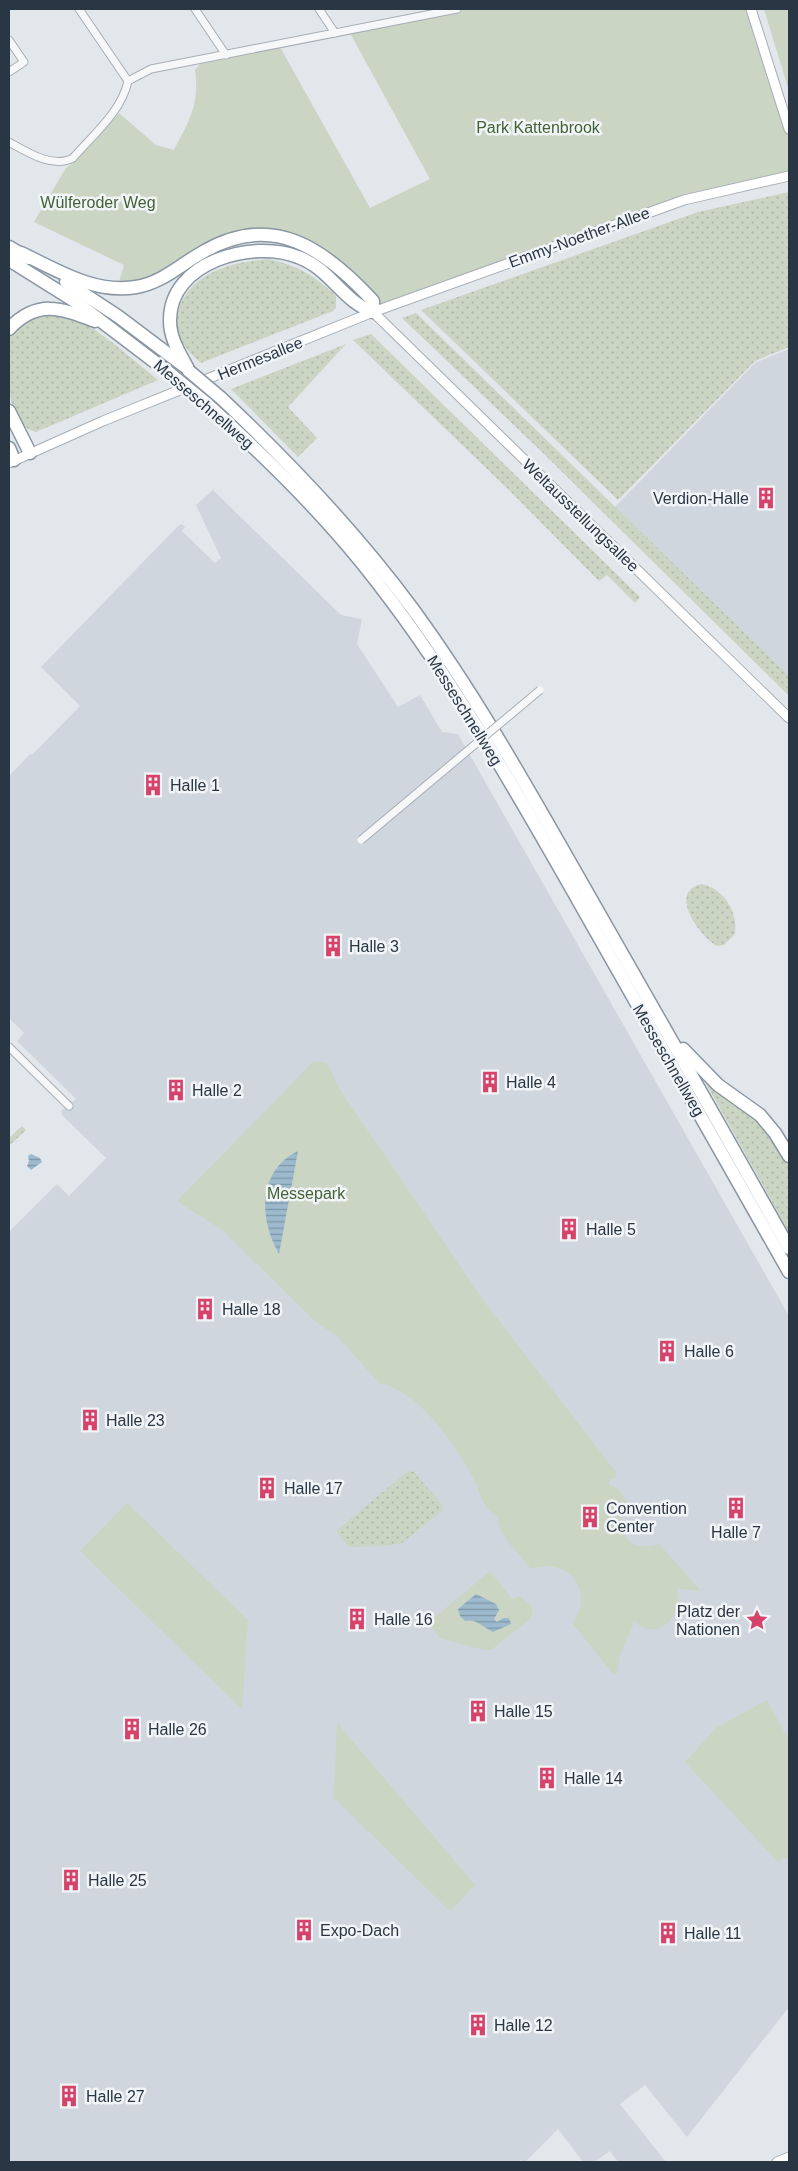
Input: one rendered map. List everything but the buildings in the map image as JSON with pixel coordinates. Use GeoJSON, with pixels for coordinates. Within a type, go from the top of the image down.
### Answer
{"type":"FeatureCollection","features":[{"type":"Feature","properties":{"kind":"highway"},"geometry":{"type":"LineString","coordinates":[[21,253],[93,285],[125,288],[153,282],[219,244],[251,236],[277,236],[300,242],[329,258],[373,301],[374,312],[357,306],[321,269],[299,257],[266,250],[233,254],[211,263],[192,276],[175,298],[170,314],[171,331],[186,367]]}},
{"type":"Feature","properties":{"kind":"highway","name":"Messeschnellweg"},"geometry":{"type":"LineString","coordinates":[[9,247],[113,312],[186,367],[289,463],[334,511],[383,571],[442,650],[500,740],[789,1248]]}},
{"type":"Feature","properties":{"kind":"highway","name":"Messeschnellweg"},"geometry":{"type":"LineString","coordinates":[[9,260],[111,326],[207,404],[280,472],[323,517],[368,570],[432,657],[521,800],[789,1272]]}},
{"type":"Feature","properties":{"kind":"highway"},"geometry":{"type":"LineString","coordinates":[[9,329],[30,312],[51,308],[73,312],[111,326]]}},
{"type":"Feature","properties":{"kind":"highway"},"geometry":{"type":"LineString","coordinates":[[9,411],[30,452]]}},
{"type":"Feature","properties":{"kind":"highway"},"geometry":{"type":"LineString","coordinates":[[660,1021],[701,1070],[760,1116],[775,1133],[789,1156]]}},
{"type":"Feature","properties":{"kind":"main road"},"geometry":{"type":"LineString","coordinates":[[751,9],[789,129]]}},
{"type":"Feature","properties":{"kind":"main road","name":"Emmy-Noether-Allee"},"geometry":{"type":"LineString","coordinates":[[374,312],[657,209],[719,191],[789,176]]}},
{"type":"Feature","properties":{"kind":"main road","name":"Hermesallee"},"geometry":{"type":"LineString","coordinates":[[10,457],[30,452],[374,312]]}},
{"type":"Feature","properties":{"kind":"main road","name":"Weltausstellungsallee"},"geometry":{"type":"LineString","coordinates":[[374,312],[789,718]]}},
{"type":"Feature","properties":{"kind":"main road"},"geometry":{"type":"LineString","coordinates":[[777,2162],[789,2157]]}},
{"type":"Feature","properties":{"kind":"street"},"geometry":{"type":"LineString","coordinates":[[9,142],[54,162],[64,163],[73,158],[116,109],[126,92],[128,81],[79,9]]}},
{"type":"Feature","properties":{"kind":"street"},"geometry":{"type":"LineString","coordinates":[[195,9],[226,55]]}},
{"type":"Feature","properties":{"kind":"street"},"geometry":{"type":"LineString","coordinates":[[319,9],[335,33]]}},
{"type":"Feature","properties":{"kind":"street"},"geometry":{"type":"LineString","coordinates":[[128,81],[151,70],[442,10],[457,9]]}},
{"type":"Feature","properties":{"kind":"street"},"geometry":{"type":"LineString","coordinates":[[9,40],[24,62],[9,72]]}},
{"type":"Feature","properties":{"kind":"street"},"geometry":{"type":"LineString","coordinates":[[361,840],[540,690]]}},
{"type":"Feature","properties":{"kind":"street"},"geometry":{"type":"LineString","coordinates":[[9,1047],[69,1106]]}},
{"type":"Feature","properties":{"kind":"shaded area"},"geometry":{"type":"Polygon","coordinates":[[[789,349],[789,685],[611,511],[755,363],[789,349]]]}},
{"type":"Feature","properties":{"kind":"shaded area"},"geometry":{"type":"Polygon","coordinates":[[[213,490],[341,615],[362,619],[357,644],[398,707],[420,695],[442,732],[458,734],[789,1316],[789,2007],[687,2137],[645,2085],[620,2104],[666,2162],[618,2162],[610,2151],[594,2162],[583,2162],[558,2129],[525,2162],[521,2160],[519,2162],[9,2162],[9,1232],[57,1184],[69,1196],[106,1158],[62,1115],[61,1111],[76,1099],[17,1041],[24,1033],[9,1018],[9,776],[80,706],[41,667],[178,526],[182,524],[185,527],[182,531],[215,563],[221,558],[196,505],[213,490]]]}},
{"type":"Feature","properties":{"kind":"green space","name":"Park Kattenbrook"},"geometry":{"type":"Polygon","coordinates":[[[468,9],[751,9],[789,129],[789,176],[719,191],[373,312],[373,300],[320,252],[251,236],[170,274],[117,288],[124,265],[34,222],[66,168],[76,161],[119,113],[156,145],[174,150],[195,103],[195,70],[200,64],[280,47],[370,208],[430,179],[350,33],[468,9]]]}},
{"type":"Feature","properties":{"kind":"green space"},"geometry":{"type":"Polygon","coordinates":[[[764,9],[789,9],[789,91],[764,9]]]}},
{"type":"Feature","properties":{"kind":"green space"},"geometry":{"type":"Polygon","coordinates":[[[789,192],[789,347],[755,361],[618,500],[421,310],[698,212],[789,192]]]}},
{"type":"Feature","properties":{"kind":"green space"},"geometry":{"type":"Polygon","coordinates":[[[268,259],[297,268],[321,283],[336,296],[336,308],[333,311],[201,363],[185,346],[176,327],[178,311],[184,298],[202,278],[214,272],[227,266],[268,259]]]}},
{"type":"Feature","properties":{"kind":"green space"},"geometry":{"type":"Polygon","coordinates":[[[47,312],[80,319],[158,380],[36,432],[25,426],[17,417],[9,391],[9,336],[21,323],[47,312]]]}},
{"type":"Feature","properties":{"kind":"green space"},"geometry":{"type":"Polygon","coordinates":[[[416,313],[789,676],[789,696],[541,451],[402,318],[416,313]]]}},
{"type":"Feature","properties":{"kind":"green space"},"geometry":{"type":"Polygon","coordinates":[[[371,334],[640,597],[635,603],[607,575],[599,581],[509,490],[353,340],[371,334]]]}},
{"type":"Feature","properties":{"kind":"green space"},"geometry":{"type":"Polygon","coordinates":[[[346,344],[288,407],[317,438],[298,457],[231,389],[346,344]]]}},
{"type":"Feature","properties":{"kind":"green space"},"geometry":{"type":"Polygon","coordinates":[[[702,884],[723,896],[732,910],[735,934],[724,945],[717,946],[710,941],[690,915],[687,896],[692,888],[702,884]]]}},
{"type":"Feature","properties":{"kind":"green space","name":"Messepark"},"geometry":{"type":"Polygon","coordinates":[[[314,1061],[327,1063],[340,1090],[486,1304],[616,1472],[615,1479],[610,1479],[609,1484],[617,1488],[629,1504],[623,1514],[621,1523],[622,1531],[626,1538],[631,1543],[639,1546],[659,1544],[701,1591],[677,1588],[677,1608],[673,1617],[660,1628],[643,1627],[634,1621],[620,1656],[617,1673],[613,1674],[573,1624],[581,1604],[579,1588],[575,1581],[564,1570],[556,1567],[548,1566],[531,1569],[505,1537],[498,1517],[488,1509],[475,1481],[456,1449],[434,1420],[407,1395],[380,1384],[337,1336],[316,1322],[222,1230],[177,1201],[314,1061]]]}},
{"type":"Feature","properties":{"kind":"green space"},"geometry":{"type":"Polygon","coordinates":[[[703,1078],[756,1116],[789,1160],[789,1232],[703,1078]]]}},
{"type":"Feature","properties":{"kind":"green space"},"geometry":{"type":"Polygon","coordinates":[[[22,1126],[26,1130],[9,1146],[9,1138],[22,1126]]]}},
{"type":"Feature","properties":{"kind":"green space"},"geometry":{"type":"Polygon","coordinates":[[[408,1471],[414,1472],[443,1506],[443,1510],[402,1543],[349,1547],[336,1531],[408,1471]]]}},
{"type":"Feature","properties":{"kind":"green space"},"geometry":{"type":"Polygon","coordinates":[[[127,1503],[248,1620],[242,1709],[80,1551],[127,1503]]]}},
{"type":"Feature","properties":{"kind":"green space"},"geometry":{"type":"Polygon","coordinates":[[[490,1571],[512,1599],[520,1596],[531,1606],[533,1613],[530,1619],[491,1650],[480,1649],[440,1638],[428,1623],[490,1571]]]}},
{"type":"Feature","properties":{"kind":"green space"},"geometry":{"type":"Polygon","coordinates":[[[767,1700],[789,1741],[789,1856],[778,1862],[685,1762],[716,1728],[767,1700]]]}},
{"type":"Feature","properties":{"kind":"green space"},"geometry":{"type":"Polygon","coordinates":[[[337,1723],[475,1885],[450,1911],[334,1798],[337,1723]]]}},
{"type":"Feature","properties":{"kind":"water"},"geometry":{"type":"Polygon","coordinates":[[[298,1151],[279,1254],[268,1226],[265,1211],[266,1197],[269,1183],[275,1171],[285,1160],[298,1151]]]}},
{"type":"Feature","properties":{"kind":"water"},"geometry":{"type":"Polygon","coordinates":[[[31,1154],[40,1158],[42,1162],[31,1170],[27,1166],[28,1156],[31,1154]]]}},
{"type":"Feature","properties":{"kind":"water"},"geometry":{"type":"Polygon","coordinates":[[[476,1594],[496,1604],[499,1610],[494,1619],[497,1622],[503,1618],[509,1618],[511,1624],[493,1632],[476,1622],[465,1621],[460,1616],[458,1609],[476,1594]]]}},
{"type":"Feature","properties":{"kind":"place","name":"Verdion-Halle"},"geometry":{"type":"Point","coordinates":[766,498]}},
{"type":"Feature","properties":{"kind":"place","name":"Halle 1"},"geometry":{"type":"Point","coordinates":[153,785]}},
{"type":"Feature","properties":{"kind":"place","name":"Halle 3"},"geometry":{"type":"Point","coordinates":[333,946]}},
{"type":"Feature","properties":{"kind":"place","name":"Halle 4"},"geometry":{"type":"Point","coordinates":[490,1082]}},
{"type":"Feature","properties":{"kind":"place","name":"Halle 2"},"geometry":{"type":"Point","coordinates":[176,1090]}},
{"type":"Feature","properties":{"kind":"place","name":"Halle 5"},"geometry":{"type":"Point","coordinates":[569,1229]}},
{"type":"Feature","properties":{"kind":"place","name":"Halle 18"},"geometry":{"type":"Point","coordinates":[205,1309]}},
{"type":"Feature","properties":{"kind":"place","name":"Halle 6"},"geometry":{"type":"Point","coordinates":[667,1351]}},
{"type":"Feature","properties":{"kind":"place","name":"Halle 23"},"geometry":{"type":"Point","coordinates":[90,1420]}},
{"type":"Feature","properties":{"kind":"place","name":"Halle 17"},"geometry":{"type":"Point","coordinates":[267,1488]}},
{"type":"Feature","properties":{"kind":"place","name":"Halle 7"},"geometry":{"type":"Point","coordinates":[736,1508]}},
{"type":"Feature","properties":{"kind":"place","name":"Convention Center"},"geometry":{"type":"Point","coordinates":[590,1517]}},
{"type":"Feature","properties":{"kind":"place","name":"Halle 16"},"geometry":{"type":"Point","coordinates":[357,1619]}},
{"type":"Feature","properties":{"kind":"place","name":"Platz der Nationen"},"geometry":{"type":"Point","coordinates":[757,1620]}},
{"type":"Feature","properties":{"kind":"place","name":"Halle 15"},"geometry":{"type":"Point","coordinates":[478,1711]}},
{"type":"Feature","properties":{"kind":"place","name":"Halle 26"},"geometry":{"type":"Point","coordinates":[132,1729]}},
{"type":"Feature","properties":{"kind":"place","name":"Halle 14"},"geometry":{"type":"Point","coordinates":[547,1778]}},
{"type":"Feature","properties":{"kind":"place","name":"Halle 25"},"geometry":{"type":"Point","coordinates":[71,1880]}},
{"type":"Feature","properties":{"kind":"place","name":"Expo-Dach"},"geometry":{"type":"Point","coordinates":[304,1930]}},
{"type":"Feature","properties":{"kind":"place","name":"Halle 11"},"geometry":{"type":"Point","coordinates":[668,1933]}},
{"type":"Feature","properties":{"kind":"place","name":"Halle 12"},"geometry":{"type":"Point","coordinates":[478,2025]}},
{"type":"Feature","properties":{"kind":"place","name":"Halle 27"},"geometry":{"type":"Point","coordinates":[69,2096]}},
{"type":"Feature","properties":{"kind":"park label","name":"Wülferoder Weg"},"geometry":{"type":"Point","coordinates":[98,202]}}]}
